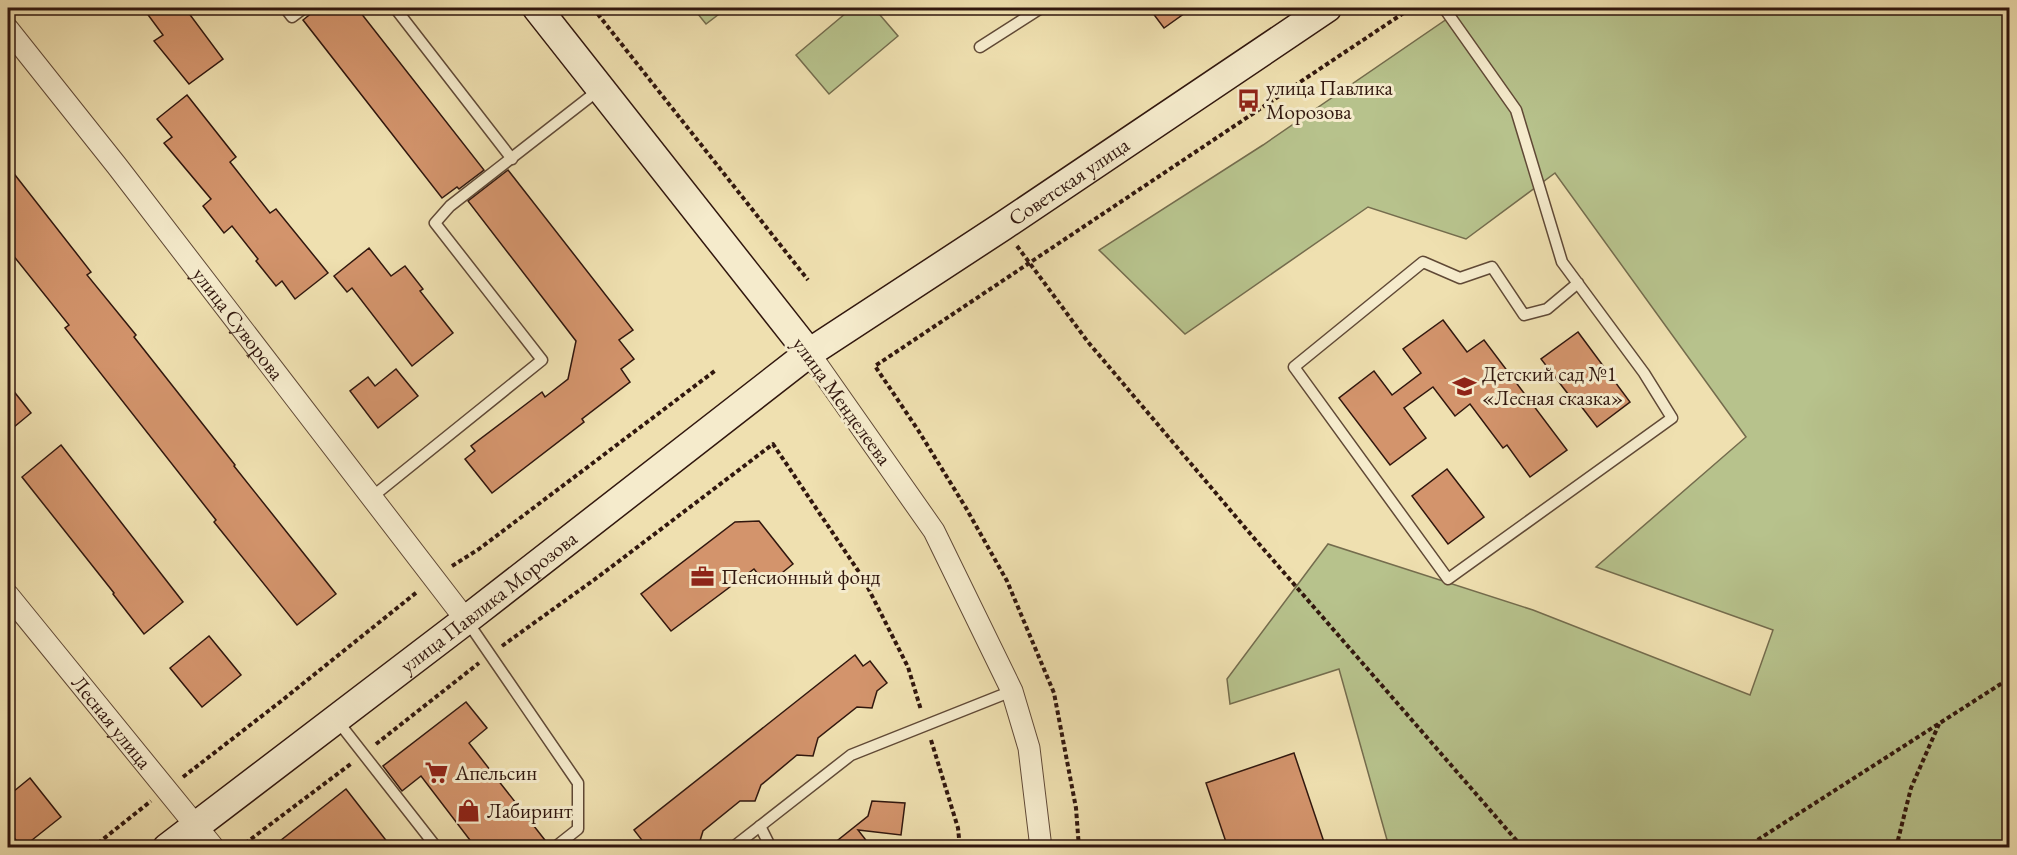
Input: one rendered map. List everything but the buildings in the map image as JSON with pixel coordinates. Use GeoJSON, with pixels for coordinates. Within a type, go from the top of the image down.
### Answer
{"type":"FeatureCollection","features":[{"type":"Feature","properties":{"kind":"street","name":"улица Менделеева"},"geometry":{"type":"LineString","coordinates":[[537,8],[809,353],[934,531],[1012,691],[1029,748],[1041,848]]}},
{"type":"Feature","properties":{"kind":"street","name":"Советская улица"},"geometry":{"type":"LineString","coordinates":[[809,353],[1003,226],[1327,8]]}},
{"type":"Feature","properties":{"kind":"street","name":"улица Суворова"},"geometry":{"type":"LineString","coordinates":[[8,29],[117,166],[466,620]]}},
{"type":"Feature","properties":{"kind":"street","name":"улица Павлика Морозова"},"geometry":{"type":"LineString","coordinates":[[167,848],[466,620],[809,353]]}},
{"type":"Feature","properties":{"kind":"street","name":"Лесная улица"},"geometry":{"type":"LineString","coordinates":[[8,595],[214,848]]}},
{"type":"Feature","properties":{"kind":"lane"},"geometry":{"type":"LineString","coordinates":[[285,8],[292,17],[304,8]]}},
{"type":"Feature","properties":{"kind":"lane"},"geometry":{"type":"LineString","coordinates":[[395,8],[512,159]]}},
{"type":"Feature","properties":{"kind":"lane"},"geometry":{"type":"LineString","coordinates":[[980,47],[1041,8]]}},
{"type":"Feature","properties":{"kind":"lane"},"geometry":{"type":"LineString","coordinates":[[1444,8],[1516,110],[1562,262],[1578,283],[1644,373],[1672,418],[1448,579],[1294,366],[1423,262],[1460,278],[1492,267],[1524,315],[1547,309],[1578,283]]}},
{"type":"Feature","properties":{"kind":"lane"},"geometry":{"type":"LineString","coordinates":[[372,497],[542,360],[435,224],[450,206],[601,88]]}},
{"type":"Feature","properties":{"kind":"lane"},"geometry":{"type":"LineString","coordinates":[[466,620],[578,783],[578,829],[554,848]]}},
{"type":"Feature","properties":{"kind":"lane"},"geometry":{"type":"LineString","coordinates":[[732,848],[851,755],[1012,691]]}},
{"type":"Feature","properties":{"kind":"lane"},"geometry":{"type":"LineString","coordinates":[[336,719],[437,848]]}},
{"type":"Feature","properties":{"kind":"lane"},"geometry":{"type":"LineString","coordinates":[[760,826],[771,848]]}},
{"type":"Feature","properties":{"kind":"path"},"geometry":{"type":"LineString","coordinates":[[593,8],[808,280]]}},
{"type":"Feature","properties":{"kind":"path"},"geometry":{"type":"LineString","coordinates":[[1079,848],[1076,808],[1054,693],[1012,591],[966,508],[875,366],[1411,8]]}},
{"type":"Feature","properties":{"kind":"path"},"geometry":{"type":"LineString","coordinates":[[1003,226],[1029,264],[1096,351],[1253,537],[1523,848]]}},
{"type":"Feature","properties":{"kind":"path"},"geometry":{"type":"LineString","coordinates":[[92,848],[289,695],[434,578],[479,549],[716,370]]}},
{"type":"Feature","properties":{"kind":"path"},"geometry":{"type":"LineString","coordinates":[[773,444],[863,578],[908,667],[958,828],[960,848]]}},
{"type":"Feature","properties":{"kind":"path"},"geometry":{"type":"LineString","coordinates":[[1745,848],[2010,678]]}},
{"type":"Feature","properties":{"kind":"path"},"geometry":{"type":"LineString","coordinates":[[1896,848],[1911,788],[1940,723]]}},
{"type":"Feature","properties":{"kind":"green space"},"geometry":{"type":"Polygon","coordinates":[[[693,8],[727,8],[706,24],[693,8]]]}},
{"type":"Feature","properties":{"kind":"green space"},"geometry":{"type":"Polygon","coordinates":[[[852,8],[874,8],[898,36],[829,94],[796,55],[852,8]]]}},
{"type":"Feature","properties":{"kind":"green space"},"geometry":{"type":"Polygon","coordinates":[[[1463,8],[2009,8],[2009,847],[1389,847],[1339,669],[1230,704],[1227,679],[1328,544],[1533,610],[1750,695],[1773,630],[1596,567],[1746,437],[1555,173],[1466,239],[1368,207],[1185,334],[1099,250],[1263,145],[1463,8]]]}},
{"type":"Feature","properties":{"kind":"place","name":"улица Павлика Морозова"},"geometry":{"type":"Point","coordinates":[1248,100]}},
{"type":"Feature","properties":{"kind":"place","name":"Детский сад №1 «Лесная сказка»"},"geometry":{"type":"Point","coordinates":[1464,386]}},
{"type":"Feature","properties":{"kind":"place","name":"Пенсионный фонд"},"geometry":{"type":"Point","coordinates":[703,577]}},
{"type":"Feature","properties":{"kind":"place","name":"Апельсин"},"geometry":{"type":"Point","coordinates":[437,773]}},
{"type":"Feature","properties":{"kind":"place","name":"Лабиринт"},"geometry":{"type":"Point","coordinates":[469,811]}}]}
